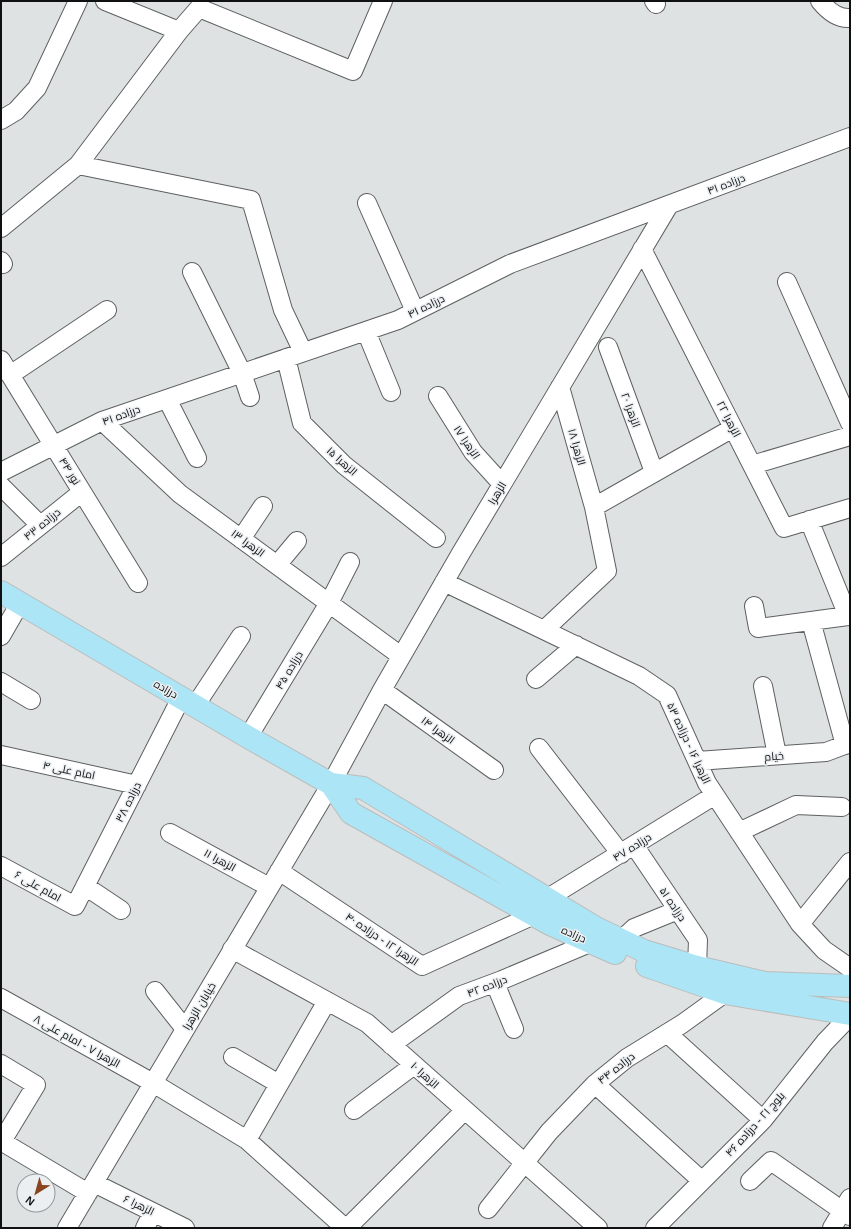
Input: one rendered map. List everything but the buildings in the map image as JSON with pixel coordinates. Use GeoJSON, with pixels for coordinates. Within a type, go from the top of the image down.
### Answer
{"type":"FeatureCollection","features":[{"type":"Feature","properties":{"kind":"main road","name":"درزاده"},"geometry":{"type":"LineString","coordinates":[[1,592],[331,784],[363,788],[596,928],[644,951],[765,983],[850,986]]}},
{"type":"Feature","properties":{"kind":"main road","name":"درزاده"},"geometry":{"type":"LineString","coordinates":[[331,784],[351,813],[550,924],[640,964],[725,993],[850,1015]]}},
{"type":"Feature","properties":{"kind":"street"},"geometry":{"type":"LineString","coordinates":[[1,120],[16,111],[37,88],[78,1]]}},
{"type":"Feature","properties":{"kind":"street"},"geometry":{"type":"LineString","coordinates":[[105,1],[179,31]]}},
{"type":"Feature","properties":{"kind":"street"},"geometry":{"type":"LineString","coordinates":[[1,228],[78,165],[200,4],[353,71],[383,1]]}},
{"type":"Feature","properties":{"kind":"street"},"geometry":{"type":"LineString","coordinates":[[820,1],[827,10],[842,19],[850,18]]}},
{"type":"Feature","properties":{"kind":"street","name":"درزاده ۴۱"},"geometry":{"type":"LineString","coordinates":[[1,472],[102,421],[398,320],[510,264],[850,137]]}},
{"type":"Feature","properties":{"kind":"street"},"geometry":{"type":"LineString","coordinates":[[78,165],[251,200],[283,310],[303,352]]}},
{"type":"Feature","properties":{"kind":"street"},"geometry":{"type":"LineString","coordinates":[[367,203],[414,312]]}},
{"type":"Feature","properties":{"kind":"street","name":"الزهرا"},"geometry":{"type":"LineString","coordinates":[[331,784],[401,656],[444,582],[668,205]]}},
{"type":"Feature","properties":{"kind":"street","name":"الزهرا ۲۲"},"geometry":{"type":"LineString","coordinates":[[642,249],[784,528],[850,508]]}},
{"type":"Feature","properties":{"kind":"street"},"geometry":{"type":"LineString","coordinates":[[192,272],[242,373],[250,397]]}},
{"type":"Feature","properties":{"kind":"street"},"geometry":{"type":"LineString","coordinates":[[787,282],[850,423]]}},
{"type":"Feature","properties":{"kind":"street"},"geometry":{"type":"LineString","coordinates":[[6,367],[107,310]]}},
{"type":"Feature","properties":{"kind":"street"},"geometry":{"type":"LineString","coordinates":[[366,331],[391,392]]}},
{"type":"Feature","properties":{"kind":"street","name":"الزهرا ۲۰"},"geometry":{"type":"LineString","coordinates":[[608,347],[654,472]]}},
{"type":"Feature","properties":{"kind":"street","name":"الزهرا ۱۵"},"geometry":{"type":"LineString","coordinates":[[286,358],[302,423],[344,465],[436,538]]}},
{"type":"Feature","properties":{"kind":"street","name":"نور ۴۴"},"geometry":{"type":"LineString","coordinates":[[6,367],[138,583]]}},
{"type":"Feature","properties":{"kind":"street","name":"الزهرا ۱۸"},"geometry":{"type":"LineString","coordinates":[[544,630],[607,571],[594,507],[560,387]]}},
{"type":"Feature","properties":{"kind":"street","name":"الزهرا ۱۷"},"geometry":{"type":"LineString","coordinates":[[438,396],[473,452],[502,484]]}},
{"type":"Feature","properties":{"kind":"street"},"geometry":{"type":"LineString","coordinates":[[167,399],[197,458]]}},
{"type":"Feature","properties":{"kind":"street","name":"الزهرا ۱۳"},"geometry":{"type":"LineString","coordinates":[[102,421],[180,494],[401,656]]}},
{"type":"Feature","properties":{"kind":"street"},"geometry":{"type":"LineString","coordinates":[[594,507],[733,428]]}},
{"type":"Feature","properties":{"kind":"street"},"geometry":{"type":"LineString","coordinates":[[752,465],[850,436]]}},
{"type":"Feature","properties":{"kind":"street"},"geometry":{"type":"LineString","coordinates":[[1,486],[40,525]]}},
{"type":"Feature","properties":{"kind":"street","name":"درزاده ۴۳"},"geometry":{"type":"LineString","coordinates":[[1,557],[82,492]]}},
{"type":"Feature","properties":{"kind":"street"},"geometry":{"type":"LineString","coordinates":[[241,538],[263,506]]}},
{"type":"Feature","properties":{"kind":"street"},"geometry":{"type":"LineString","coordinates":[[754,606],[758,628],[848,616],[846,597],[809,520]]}},
{"type":"Feature","properties":{"kind":"street"},"geometry":{"type":"LineString","coordinates":[[277,564],[297,541]]}},
{"type":"Feature","properties":{"kind":"street","name":"درزاده ۴۵"},"geometry":{"type":"LineString","coordinates":[[248,737],[329,603],[350,562]]}},
{"type":"Feature","properties":{"kind":"street","name":"الزهرا ۱۶ - درزاده ۵۳"},"geometry":{"type":"LineString","coordinates":[[444,582],[639,676],[667,695],[707,783],[800,924],[824,950],[850,968]]}},
{"type":"Feature","properties":{"kind":"street"},"geometry":{"type":"LineString","coordinates":[[1,636],[20,603]]}},
{"type":"Feature","properties":{"kind":"street"},"geometry":{"type":"LineString","coordinates":[[811,621],[848,744]]}},
{"type":"Feature","properties":{"kind":"street","name":"درزاده ۳۸"},"geometry":{"type":"LineString","coordinates":[[75,906],[137,785],[188,702],[240,636]]}},
{"type":"Feature","properties":{"kind":"street"},"geometry":{"type":"LineString","coordinates":[[536,680],[576,646]]}},
{"type":"Feature","properties":{"kind":"street"},"geometry":{"type":"LineString","coordinates":[[1,682],[31,700]]}},
{"type":"Feature","properties":{"kind":"street"},"geometry":{"type":"LineString","coordinates":[[763,686],[777,755]]}},
{"type":"Feature","properties":{"kind":"street","name":"الزهرا ۱۴"},"geometry":{"type":"LineString","coordinates":[[382,690],[494,770]]}},
{"type":"Feature","properties":{"kind":"street","name":"خیام"},"geometry":{"type":"LineString","coordinates":[[697,761],[826,752],[848,744]]}},
{"type":"Feature","properties":{"kind":"street","name":"درزاده ۵۱"},"geometry":{"type":"LineString","coordinates":[[539,748],[678,910],[698,940],[697,966]]}},
{"type":"Feature","properties":{"kind":"street","name":"امام علی ۴"},"geometry":{"type":"LineString","coordinates":[[1,755],[137,785]]}},
{"type":"Feature","properties":{"kind":"street","name":"خیابان الزهرا"},"geometry":{"type":"LineString","coordinates":[[67,1228],[331,784]]}},
{"type":"Feature","properties":{"kind":"street","name":"درزاده ۴۷"},"geometry":{"type":"LineString","coordinates":[[534,915],[548,898],[715,795]]}},
{"type":"Feature","properties":{"kind":"street"},"geometry":{"type":"LineString","coordinates":[[739,832],[796,805],[842,807]]}},
{"type":"Feature","properties":{"kind":"street","name":"الزهرا ۱۱"},"geometry":{"type":"LineString","coordinates":[[170,833],[269,887]]}},
{"type":"Feature","properties":{"kind":"street"},"geometry":{"type":"LineString","coordinates":[[800,924],[850,862]]}},
{"type":"Feature","properties":{"kind":"street","name":"امام علی ۶"},"geometry":{"type":"LineString","coordinates":[[1,866],[75,906]]}},
{"type":"Feature","properties":{"kind":"street","name":"الزهرا ۱۲ - درزاده ۴۰"},"geometry":{"type":"LineString","coordinates":[[279,871],[422,966],[534,915]]}},
{"type":"Feature","properties":{"kind":"street"},"geometry":{"type":"LineString","coordinates":[[85,886],[121,910]]}},
{"type":"Feature","properties":{"kind":"street"},"geometry":{"type":"LineString","coordinates":[[622,940],[634,928],[678,910]]}},
{"type":"Feature","properties":{"kind":"street","name":"درزاده ۴۲"},"geometry":{"type":"LineString","coordinates":[[391,1045],[459,996],[495,983],[592,942]]}},
{"type":"Feature","properties":{"kind":"street","name":"الزهرا ۱۰"},"geometry":{"type":"LineString","coordinates":[[232,949],[367,1023],[598,1228]]}},
{"type":"Feature","properties":{"kind":"street"},"geometry":{"type":"LineString","coordinates":[[495,983],[514,1029]]}},
{"type":"Feature","properties":{"kind":"street"},"geometry":{"type":"LineString","coordinates":[[155,991],[185,1029]]}},
{"type":"Feature","properties":{"kind":"street","name":"درزاده ۴۴"},"geometry":{"type":"LineString","coordinates":[[488,1209],[549,1132],[595,1084],[627,1058],[667,1033],[725,993]]}},
{"type":"Feature","properties":{"kind":"street","name":"الزهرا ۷ - امام علی ۸"},"geometry":{"type":"LineString","coordinates":[[1,998],[153,1083],[247,1140],[327,1222],[346,1228]]}},
{"type":"Feature","properties":{"kind":"street"},"geometry":{"type":"LineString","coordinates":[[247,1140],[327,1001]]}},
{"type":"Feature","properties":{"kind":"street","name":"بلوچ ۲۱ - درزاده ۴۶"},"geometry":{"type":"LineString","coordinates":[[655,1228],[762,1120],[825,1042],[850,1015]]}},
{"type":"Feature","properties":{"kind":"street"},"geometry":{"type":"LineString","coordinates":[[667,1033],[762,1120]]}},
{"type":"Feature","properties":{"kind":"street"},"geometry":{"type":"LineString","coordinates":[[233,1057],[279,1084]]}},
{"type":"Feature","properties":{"kind":"street"},"geometry":{"type":"LineString","coordinates":[[1,1064],[36,1085],[2,1141]]}},
{"type":"Feature","properties":{"kind":"street"},"geometry":{"type":"LineString","coordinates":[[354,1110],[414,1065]]}},
{"type":"Feature","properties":{"kind":"street"},"geometry":{"type":"LineString","coordinates":[[595,1084],[702,1181]]}},
{"type":"Feature","properties":{"kind":"street"},"geometry":{"type":"LineString","coordinates":[[346,1228],[465,1110]]}},
{"type":"Feature","properties":{"kind":"street","name":"الزهرا ۶"},"geometry":{"type":"LineString","coordinates":[[2,1141],[91,1188],[153,1212],[185,1228]]}},
{"type":"Feature","properties":{"kind":"street"},"geometry":{"type":"LineString","coordinates":[[750,1181],[771,1161],[847,1209],[832,1228]]}},
{"type":"Feature","properties":{"kind":"street"},"geometry":{"type":"LineString","coordinates":[[145,1228],[153,1212]]}}]}
